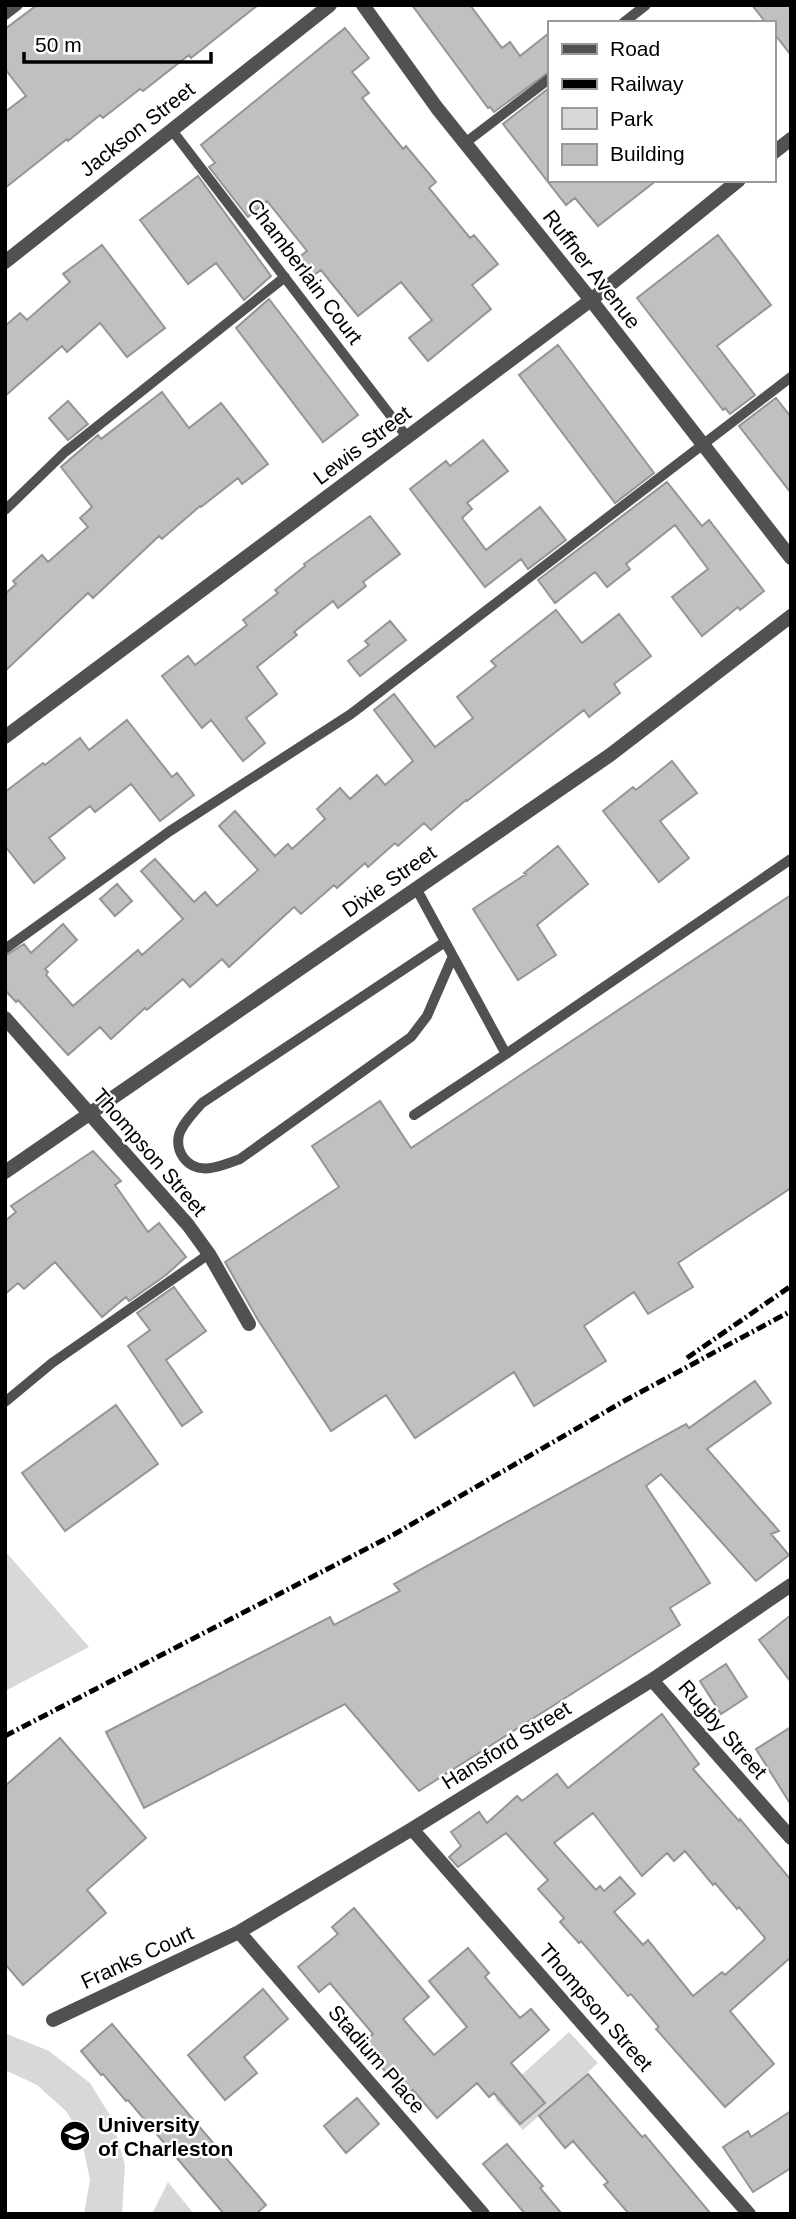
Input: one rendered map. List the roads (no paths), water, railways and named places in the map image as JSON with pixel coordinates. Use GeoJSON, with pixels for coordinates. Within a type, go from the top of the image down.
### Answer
{"type":"FeatureCollection","features":[{"type":"Feature","properties":{"kind":"street","name":"Jackson Street"},"geometry":{"type":"LineString","coordinates":[[5,262],[330,5]]}},
{"type":"Feature","properties":{"kind":"street","name":"Ruffner Avenue"},"geometry":{"type":"LineString","coordinates":[[363,5],[436,108],[591,300],[791,558]]}},
{"type":"Feature","properties":{"kind":"street"},"geometry":{"type":"LineString","coordinates":[[775,151],[791,139]]}},
{"type":"Feature","properties":{"kind":"street","name":"Lewis Street"},"geometry":{"type":"LineString","coordinates":[[5,737],[591,300],[737,182]]}},
{"type":"Feature","properties":{"kind":"street","name":"Dixie Street"},"geometry":{"type":"LineString","coordinates":[[5,1172],[610,754],[791,616]]}},
{"type":"Feature","properties":{"kind":"street","name":"Thompson Street"},"geometry":{"type":"LineString","coordinates":[[5,1018],[188,1225],[209,1254],[250,1324]]}},
{"type":"Feature","properties":{"kind":"street","name":"Hansford Street"},"geometry":{"type":"LineString","coordinates":[[239,1933],[652,1680],[791,1586]]}},
{"type":"Feature","properties":{"kind":"street","name":"Rugby Street"},"geometry":{"type":"LineString","coordinates":[[652,1680],[791,1838]]}},
{"type":"Feature","properties":{"kind":"street","name":"Thompson Street"},"geometry":{"type":"LineString","coordinates":[[412,1829],[749,2214]]}},
{"type":"Feature","properties":{"kind":"street","name":"Franks Court"},"geometry":{"type":"LineString","coordinates":[[53,2020],[239,1933]]}},
{"type":"Feature","properties":{"kind":"street","name":"Stadium Place"},"geometry":{"type":"LineString","coordinates":[[239,1933],[483,2214]]}},
{"type":"Feature","properties":{"kind":"lane"},"geometry":{"type":"LineString","coordinates":[[5,15],[18,5]]}},
{"type":"Feature","properties":{"kind":"lane"},"geometry":{"type":"LineString","coordinates":[[626,21],[646,5]]}},
{"type":"Feature","properties":{"kind":"lane"},"geometry":{"type":"LineString","coordinates":[[465,143],[548,80]]}},
{"type":"Feature","properties":{"kind":"lane","name":"Chamberlain Court"},"geometry":{"type":"LineString","coordinates":[[171,129],[407,437]]}},
{"type":"Feature","properties":{"kind":"lane"},"geometry":{"type":"LineString","coordinates":[[5,510],[65,452],[285,277]]}},
{"type":"Feature","properties":{"kind":"lane"},"geometry":{"type":"LineString","coordinates":[[5,949],[170,831],[351,714],[791,377]]}},
{"type":"Feature","properties":{"kind":"lane"},"geometry":{"type":"LineString","coordinates":[[414,1115],[791,859]]}},
{"type":"Feature","properties":{"kind":"lane"},"geometry":{"type":"LineString","coordinates":[[416,888],[506,1054]]}},
{"type":"Feature","properties":{"kind":"lane"},"geometry":{"type":"LineString","coordinates":[[445,942],[202,1103],[179,1134],[178,1150],[186,1162],[200,1169],[218,1168],[240,1159],[411,1037],[427,1016],[453,957]]}},
{"type":"Feature","properties":{"kind":"lane"},"geometry":{"type":"LineString","coordinates":[[5,1402],[52,1363],[209,1254]]}},
{"type":"Feature","properties":{"kind":"railway"},"geometry":{"type":"LineString","coordinates":[[687,1358],[791,1286]]}},
{"type":"Feature","properties":{"kind":"railway"},"geometry":{"type":"LineString","coordinates":[[5,1736],[393,1535],[624,1401],[791,1311]]}},
{"type":"Feature","properties":{"kind":"place","name":"University of Charleston"},"geometry":{"type":"Point","coordinates":[75,2136]}}]}
